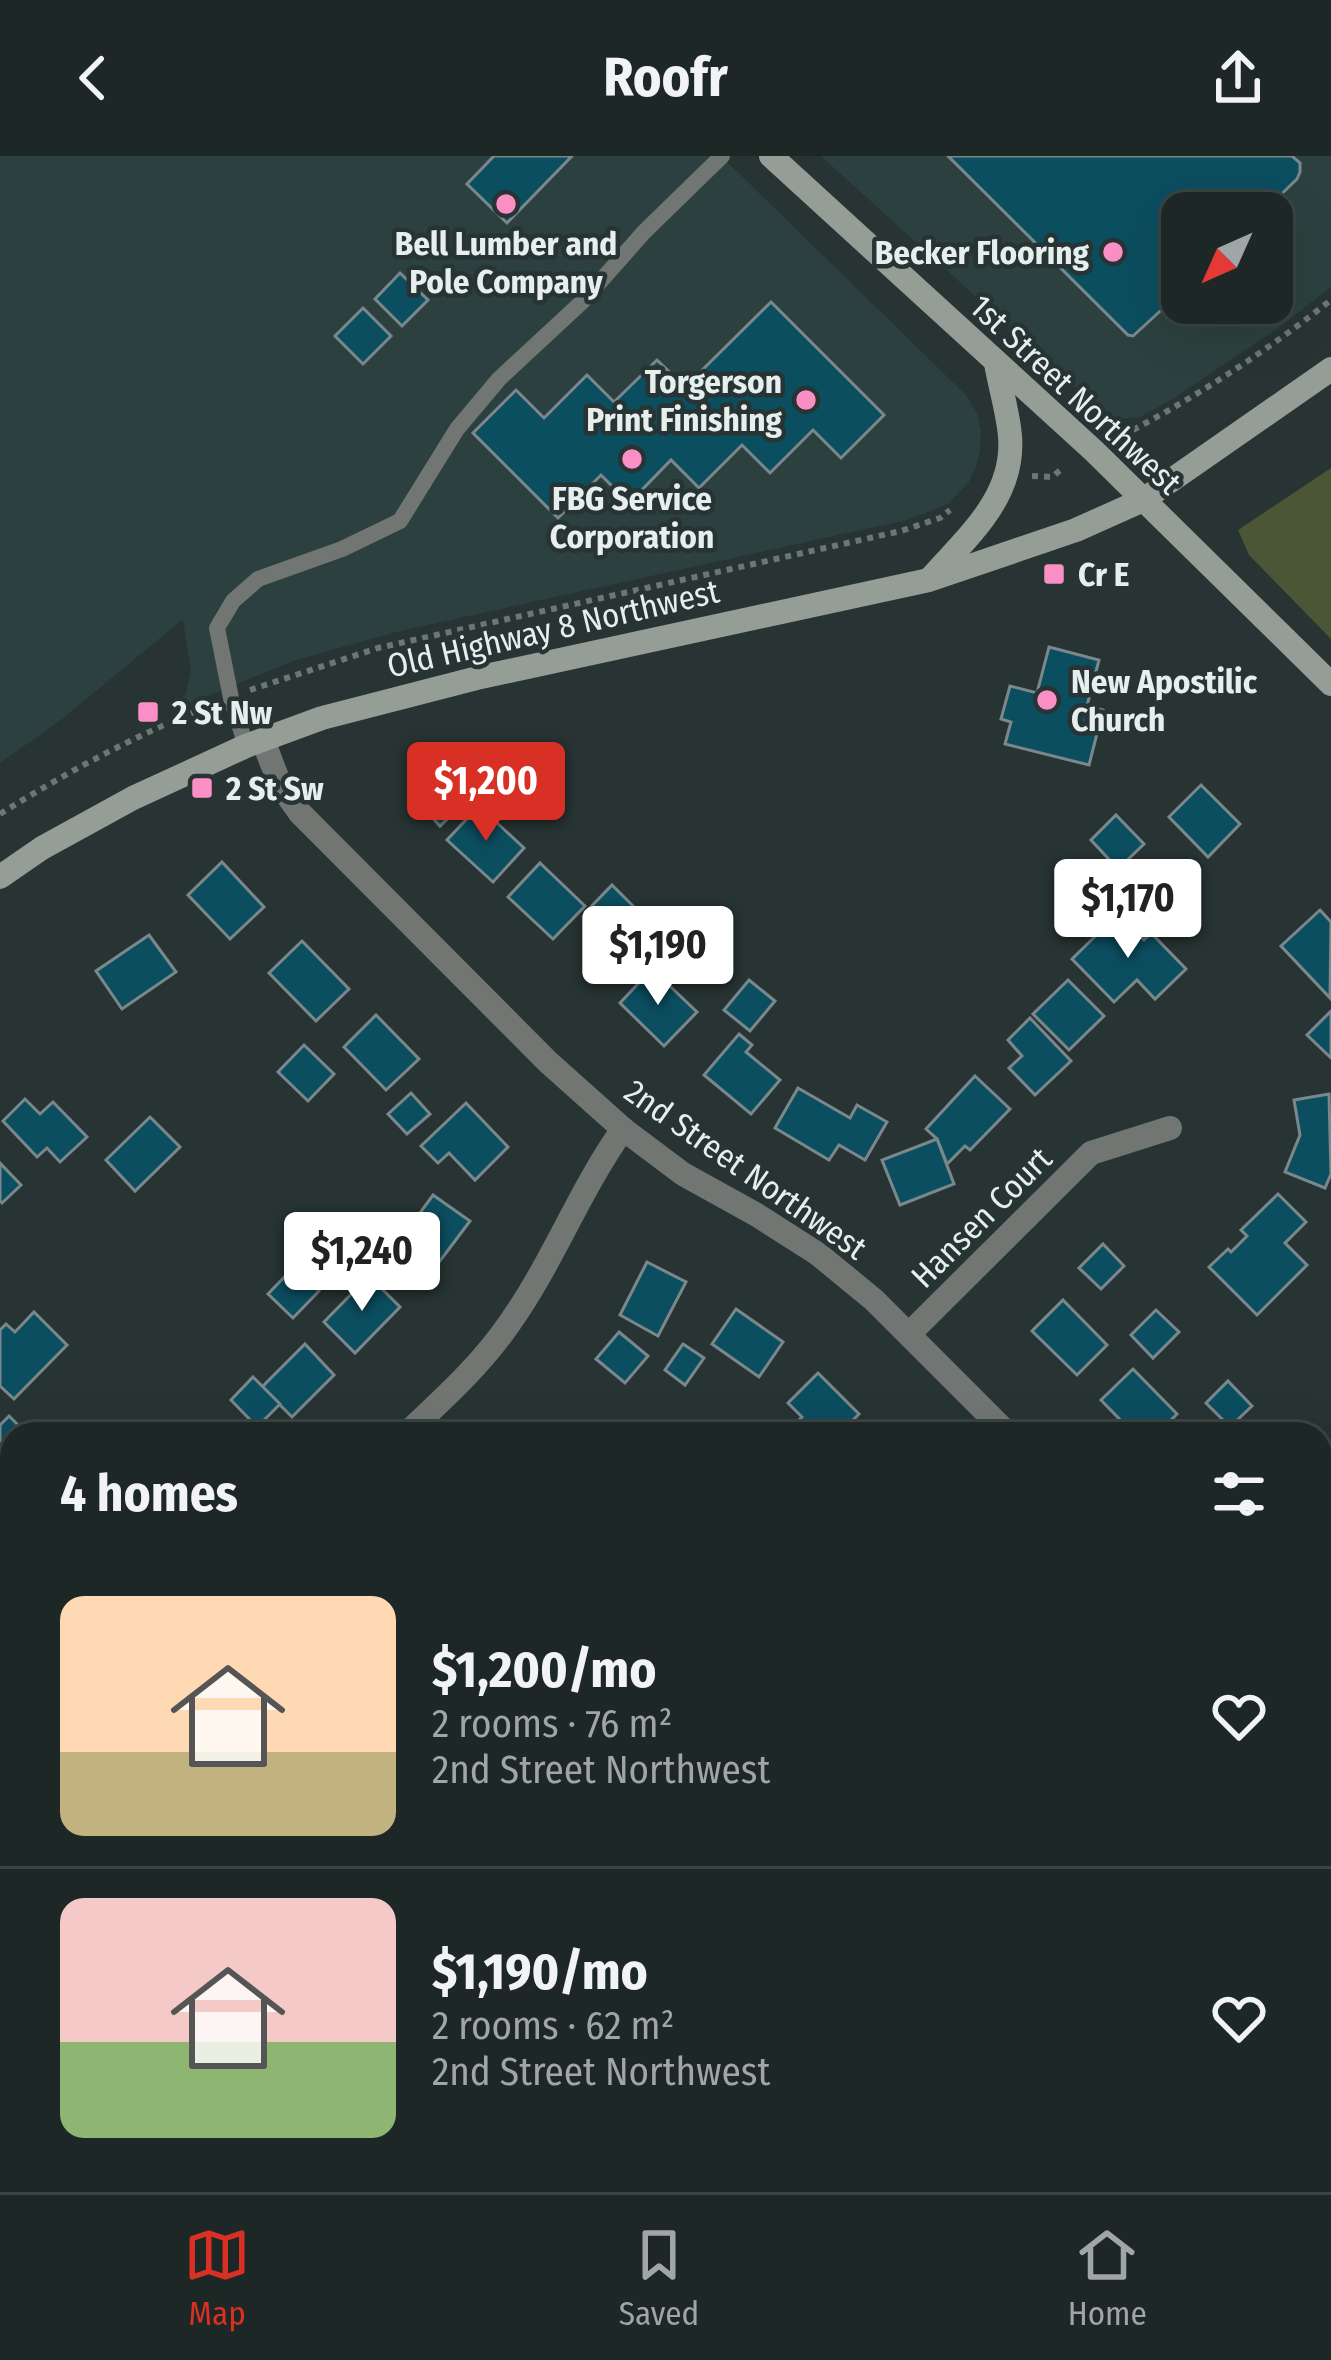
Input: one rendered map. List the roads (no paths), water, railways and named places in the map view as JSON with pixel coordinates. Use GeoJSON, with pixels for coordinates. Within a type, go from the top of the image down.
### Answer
{"type":"FeatureCollection","features":[{"type":"Feature","properties":{"kind":"street","name":"1st Street Northwest"},"geometry":{"type":"LineString","coordinates":[[772,156],[1094,451],[1331,684]]}},
{"type":"Feature","properties":{"kind":"street"},"geometry":{"type":"LineString","coordinates":[[928,580],[994,507],[1009,471],[1010,436],[996,363]]}},
{"type":"Feature","properties":{"kind":"street","name":"Old Highway 8 Northwest"},"geometry":{"type":"LineString","coordinates":[[0,877],[133,798],[255,743],[381,701],[928,580],[1076,530],[1143,500],[1331,369]]}},
{"type":"Feature","properties":{"kind":"street","name":"2nd Street Northwest"},"geometry":{"type":"LineString","coordinates":[[255,743],[300,813],[548,1062],[622,1129],[683,1174],[818,1254],[909,1334],[997,1422]]}},
{"type":"Feature","properties":{"kind":"street","name":"Hansen Court"},"geometry":{"type":"LineString","coordinates":[[909,1334],[1091,1154],[1170,1128]]}},
{"type":"Feature","properties":{"kind":"street"},"geometry":{"type":"LineString","coordinates":[[419,1422],[472,1372],[510,1323],[597,1165],[622,1129]]}},
{"type":"Feature","properties":{"kind":"lane"},"geometry":{"type":"LineString","coordinates":[[255,743],[231,698],[217,628],[233,601],[258,579],[342,549],[400,521],[457,429],[499,379],[583,301],[644,232],[722,156]]}},
{"type":"Feature","properties":{"kind":"place","name":"Bell Lumber and Pole Company"},"geometry":{"type":"Point","coordinates":[506,204]}},
{"type":"Feature","properties":{"kind":"place","name":"Becker Flooring"},"geometry":{"type":"Point","coordinates":[1113,252]}},
{"type":"Feature","properties":{"kind":"place","name":"Torgerson Print Finishing"},"geometry":{"type":"Point","coordinates":[806,400]}},
{"type":"Feature","properties":{"kind":"place","name":"FBG Service Corporation"},"geometry":{"type":"Point","coordinates":[632,459]}},
{"type":"Feature","properties":{"kind":"place","name":"Cr E"},"geometry":{"type":"Point","coordinates":[1054,574]}},
{"type":"Feature","properties":{"kind":"place","name":"New Apostilic Church"},"geometry":{"type":"Point","coordinates":[1047,700]}},
{"type":"Feature","properties":{"kind":"place","name":"2 St Nw"},"geometry":{"type":"Point","coordinates":[148,712]}},
{"type":"Feature","properties":{"kind":"place","name":"2 St Sw"},"geometry":{"type":"Point","coordinates":[202,788]}}]}
